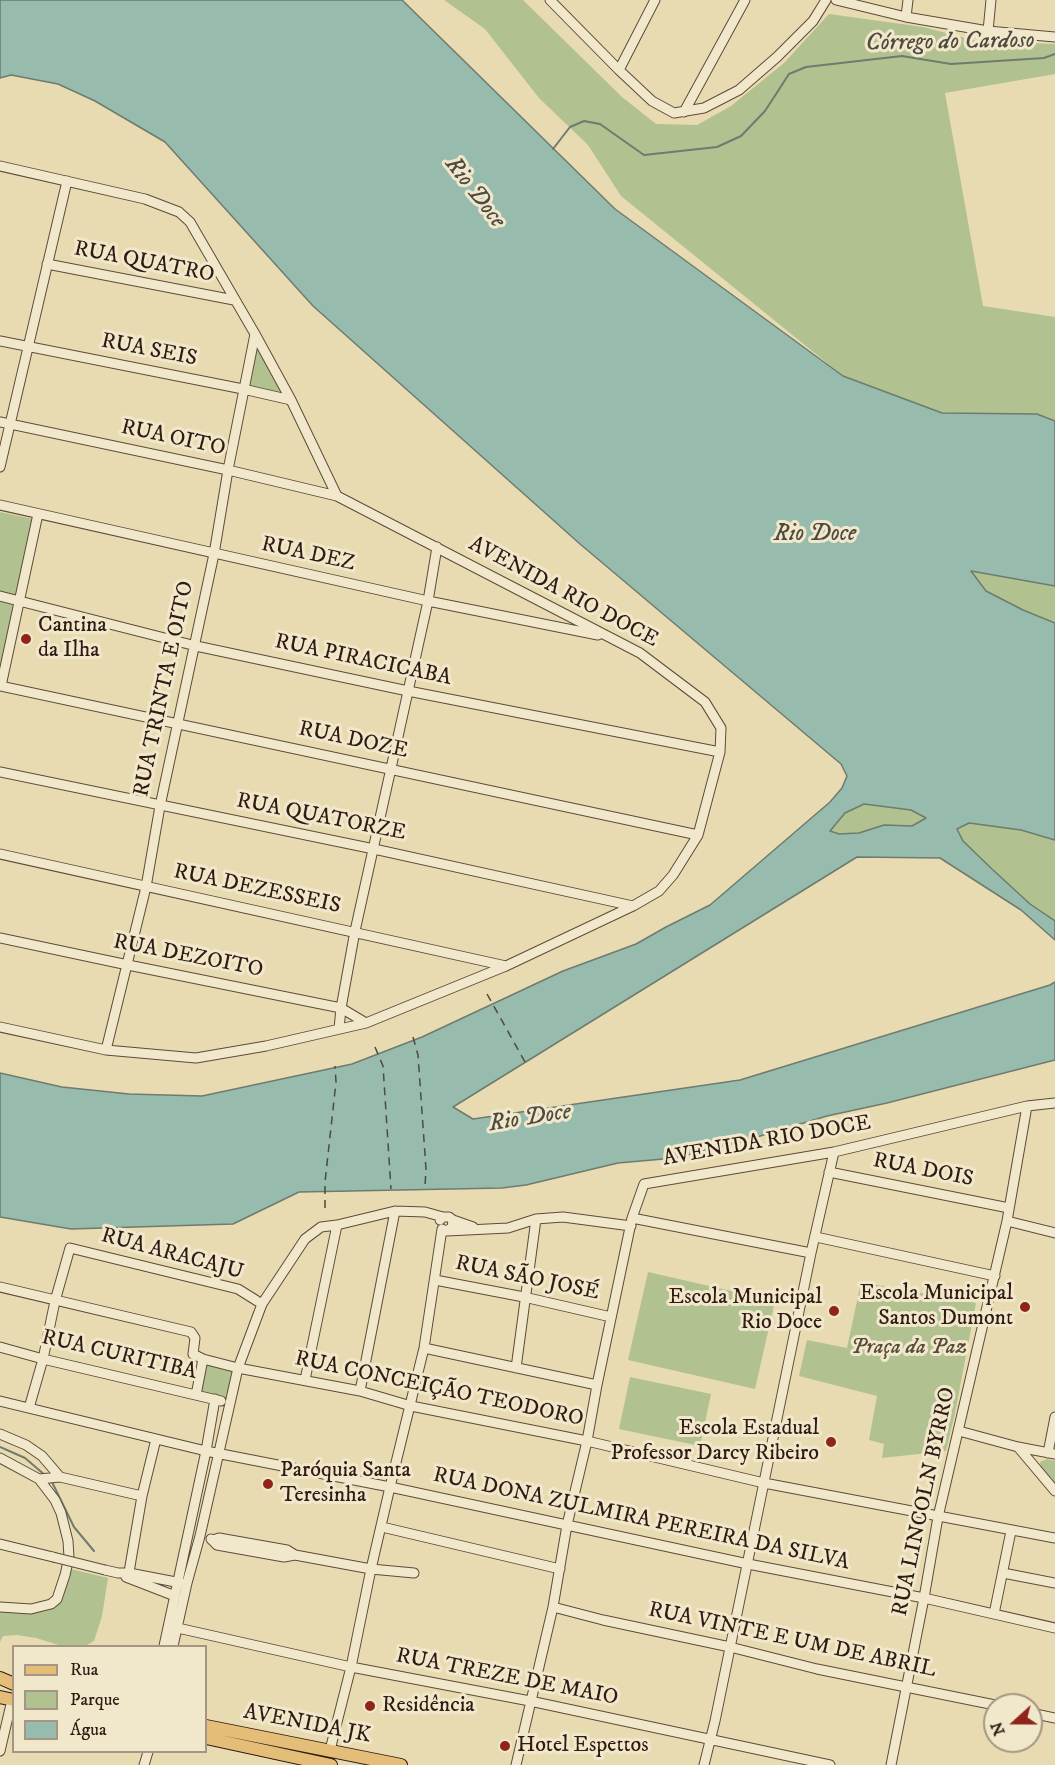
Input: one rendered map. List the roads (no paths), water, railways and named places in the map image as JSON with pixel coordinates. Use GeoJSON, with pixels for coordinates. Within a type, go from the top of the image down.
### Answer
{"type":"FeatureCollection","features":[{"type":"Feature","properties":{"kind":"main road","name":"AVENIDA JK"},"geometry":{"type":"LineString","coordinates":[[207,1726],[400,1765]]}},
{"type":"Feature","properties":{"kind":"main road","name":"AVENIDA JK"},"geometry":{"type":"LineString","coordinates":[[207,1738],[330,1765]]}},
{"type":"Feature","properties":{"kind":"street"},"geometry":{"type":"LineString","coordinates":[[550,0],[561,4],[619,70],[652,101],[674,113],[704,108],[739,90],[813,21],[826,0]]}},
{"type":"Feature","properties":{"kind":"street"},"geometry":{"type":"LineString","coordinates":[[619,70],[655,0]]}},
{"type":"Feature","properties":{"kind":"street"},"geometry":{"type":"LineString","coordinates":[[684,112],[745,0]]}},
{"type":"Feature","properties":{"kind":"street"},"geometry":{"type":"LineString","coordinates":[[836,0],[906,17],[988,31],[1055,37]]}},
{"type":"Feature","properties":{"kind":"street"},"geometry":{"type":"LineString","coordinates":[[906,17],[908,0]]}},
{"type":"Feature","properties":{"kind":"street"},"geometry":{"type":"LineString","coordinates":[[988,31],[991,0]]}},
{"type":"Feature","properties":{"kind":"street"},"geometry":{"type":"LineString","coordinates":[[0,166],[145,199],[179,212],[190,222],[291,400],[337,496]]}},
{"type":"Feature","properties":{"kind":"street"},"geometry":{"type":"LineString","coordinates":[[0,467],[67,181]]}},
{"type":"Feature","properties":{"kind":"street","name":"RUA QUATRO"},"geometry":{"type":"LineString","coordinates":[[47,264],[234,300]]}},
{"type":"Feature","properties":{"kind":"street","name":"RUA TRINTA E OITO"},"geometry":{"type":"LineString","coordinates":[[106,1050],[146,887],[160,806],[196,646],[255,334]]}},
{"type":"Feature","properties":{"kind":"street","name":"RUA SEIS"},"geometry":{"type":"LineString","coordinates":[[0,341],[291,400]]}},
{"type":"Feature","properties":{"kind":"street","name":"RUA OITO"},"geometry":{"type":"LineString","coordinates":[[0,422],[228,470],[337,496]]}},
{"type":"Feature","properties":{"kind":"street","name":"AVENIDA RIO DOCE"},"geometry":{"type":"LineString","coordinates":[[0,1027],[106,1050],[196,1058],[266,1046],[366,1023],[506,966],[633,906],[659,891],[673,875],[698,835],[720,752],[721,728],[705,702],[640,653],[337,496]]}},
{"type":"Feature","properties":{"kind":"street","name":"RUA DEZ"},"geometry":{"type":"LineString","coordinates":[[0,505],[428,601],[609,637]]}},
{"type":"Feature","properties":{"kind":"street"},"geometry":{"type":"LineString","coordinates":[[1,686],[38,514]]}},
{"type":"Feature","properties":{"kind":"street"},"geometry":{"type":"LineString","coordinates":[[339,1029],[356,931],[428,601],[437,547]]}},
{"type":"Feature","properties":{"kind":"street","name":"RUA PIRACICABA"},"geometry":{"type":"LineString","coordinates":[[0,596],[196,646],[408,692],[720,752]]}},
{"type":"Feature","properties":{"kind":"street","name":"RUA DOZE"},"geometry":{"type":"LineString","coordinates":[[1,686],[698,835]]}},
{"type":"Feature","properties":{"kind":"street","name":"RUA QUATORZE"},"geometry":{"type":"LineString","coordinates":[[0,772],[374,849],[633,906]]}},
{"type":"Feature","properties":{"kind":"street","name":"RUA DEZESSEIS"},"geometry":{"type":"LineString","coordinates":[[0,854],[506,966]]}},
{"type":"Feature","properties":{"kind":"street","name":"RUA DEZOITO"},"geometry":{"type":"LineString","coordinates":[[0,938],[341,1008],[366,1023]]}},
{"type":"Feature","properties":{"kind":"street","name":"AVENIDA RIO DOCE"},"geometry":{"type":"LineString","coordinates":[[632,1222],[644,1184],[834,1152],[1027,1106],[1055,1103]]}},
{"type":"Feature","properties":{"kind":"street","name":"RUA LINCOLN BYRRO"},"geometry":{"type":"LineString","coordinates":[[891,1765],[938,1516],[1007,1221],[1027,1106]]}},
{"type":"Feature","properties":{"kind":"street"},"geometry":{"type":"LineString","coordinates":[[704,1765],[834,1152]]}},
{"type":"Feature","properties":{"kind":"street","name":"RUA DOIS"},"geometry":{"type":"LineString","coordinates":[[829,1172],[1009,1208]]}},
{"type":"Feature","properties":{"kind":"street"},"geometry":{"type":"LineString","coordinates":[[360,1391],[395,1211]]}},
{"type":"Feature","properties":{"kind":"street"},"geometry":{"type":"LineString","coordinates":[[173,1645],[175,1596],[200,1536],[238,1368],[262,1304],[305,1239],[321,1227],[395,1211],[426,1212],[449,1217],[479,1228]]}},
{"type":"Feature","properties":{"kind":"street"},"geometry":{"type":"LineString","coordinates":[[443,1217],[439,1224],[445,1230],[508,1228],[536,1219],[563,1217],[632,1222],[811,1253]]}},
{"type":"Feature","properties":{"kind":"street"},"geometry":{"type":"LineString","coordinates":[[516,1368],[536,1219]]}},
{"type":"Feature","properties":{"kind":"street"},"geometry":{"type":"LineString","coordinates":[[445,1230],[452,1228],[453,1220]]}},
{"type":"Feature","properties":{"kind":"street"},"geometry":{"type":"LineString","coordinates":[[1007,1221],[1055,1233]]}},
{"type":"Feature","properties":{"kind":"street"},"geometry":{"type":"LineString","coordinates":[[516,1765],[553,1607],[567,1525],[587,1441],[632,1222]]}},
{"type":"Feature","properties":{"kind":"street"},"geometry":{"type":"LineString","coordinates":[[305,1380],[337,1225]]}},
{"type":"Feature","properties":{"kind":"street"},"geometry":{"type":"LineString","coordinates":[[330,1750],[424,1348],[445,1230]]}},
{"type":"Feature","properties":{"kind":"street"},"geometry":{"type":"LineString","coordinates":[[816,1237],[994,1276]]}},
{"type":"Feature","properties":{"kind":"street","name":"RUA ARACAJU"},"geometry":{"type":"LineString","coordinates":[[55,1300],[70,1248],[238,1288],[262,1304]]}},
{"type":"Feature","properties":{"kind":"street","name":"RUA SÃO JOSÉ"},"geometry":{"type":"LineString","coordinates":[[435,1280],[611,1317]]}},
{"type":"Feature","properties":{"kind":"street"},"geometry":{"type":"LineString","coordinates":[[0,1287],[191,1332],[195,1338],[193,1354],[203,1359],[196,1395]]}},
{"type":"Feature","properties":{"kind":"street"},"geometry":{"type":"LineString","coordinates":[[29,1408],[43,1359],[55,1300]]}},
{"type":"Feature","properties":{"kind":"street","name":"RUA CURITIBA"},"geometry":{"type":"LineString","coordinates":[[0,1347],[229,1403]]}},
{"type":"Feature","properties":{"kind":"street"},"geometry":{"type":"LineString","coordinates":[[424,1348],[597,1385]]}},
{"type":"Feature","properties":{"kind":"street","name":"RUA CONCEIÇÃO TEODORO"},"geometry":{"type":"LineString","coordinates":[[203,1359],[238,1368],[360,1391],[411,1406],[587,1441],[764,1483],[1055,1538]]}},
{"type":"Feature","properties":{"kind":"street"},"geometry":{"type":"LineString","coordinates":[[165,1645],[173,1627],[182,1583],[188,1534],[215,1399]]}},
{"type":"Feature","properties":{"kind":"street","name":"RUA DONA ZULMIRA PEREIRA DA SILVA"},"geometry":{"type":"LineString","coordinates":[[0,1401],[206,1451],[390,1487],[748,1564],[924,1598],[1055,1628]]}},
{"type":"Feature","properties":{"kind":"street"},"geometry":{"type":"LineString","coordinates":[[959,1431],[1018,1447],[1052,1453],[1055,1417]]}},
{"type":"Feature","properties":{"kind":"street"},"geometry":{"type":"LineString","coordinates":[[0,1434],[26,1445],[42,1456],[60,1477]]}},
{"type":"Feature","properties":{"kind":"street"},"geometry":{"type":"LineString","coordinates":[[129,1575],[142,1496],[156,1439]]}},
{"type":"Feature","properties":{"kind":"street"},"geometry":{"type":"LineString","coordinates":[[1018,1447],[1055,1491]]}},
{"type":"Feature","properties":{"kind":"street"},"geometry":{"type":"LineString","coordinates":[[0,1458],[39,1479],[55,1500],[68,1541],[69,1557],[57,1599],[51,1604],[31,1609],[0,1607]]}},
{"type":"Feature","properties":{"kind":"street"},"geometry":{"type":"LineString","coordinates":[[39,1479],[60,1477],[142,1496]]}},
{"type":"Feature","properties":{"kind":"street"},"geometry":{"type":"LineString","coordinates":[[382,1527],[560,1569]]}},
{"type":"Feature","properties":{"kind":"street"},"geometry":{"type":"LineString","coordinates":[[994,1614],[1011,1531]]}},
{"type":"Feature","properties":{"kind":"street"},"geometry":{"type":"LineString","coordinates":[[188,1534],[213,1540],[217,1545],[285,1557],[295,1555],[371,1569],[414,1572]]}},
{"type":"Feature","properties":{"kind":"street"},"geometry":{"type":"LineString","coordinates":[[0,1544],[118,1573],[182,1583]]}},
{"type":"Feature","properties":{"kind":"street"},"geometry":{"type":"LineString","coordinates":[[1003,1573],[1055,1583]]}},
{"type":"Feature","properties":{"kind":"street"},"geometry":{"type":"LineString","coordinates":[[129,1575],[175,1596]]}},
{"type":"Feature","properties":{"kind":"street","name":"RUA VINTE E UM DE ABRIL"},"geometry":{"type":"LineString","coordinates":[[553,1607],[817,1669],[983,1702]]}},
{"type":"Feature","properties":{"kind":"street","name":"RUA TREZE DE MAIO"},"geometry":{"type":"LineString","coordinates":[[173,1627],[351,1667],[530,1701],[830,1765]]}},
{"type":"Feature","properties":{"kind":"street"},"geometry":{"type":"LineString","coordinates":[[0,1751],[9,1699]]}},
{"type":"Feature","properties":{"kind":"water","name":"Rio Doce"},"geometry":{"type":"Polygon","coordinates":[[[0,0],[402,0],[615,209],[843,376],[942,413],[1037,414],[1055,421],[1055,586],[971,571],[986,591],[1055,623],[1055,840],[1021,830],[969,823],[957,829],[963,841],[992,869],[1030,904],[1055,921],[1055,940],[1021,910],[940,858],[857,857],[453,1107],[473,1119],[740,1080],[1055,982],[1055,1060],[827,1116],[747,1140],[675,1158],[618,1163],[526,1185],[502,1188],[299,1192],[233,1224],[71,1229],[0,1217],[0,1073],[62,1087],[129,1094],[202,1096],[352,1064],[422,1037],[563,971],[636,944],[710,905],[830,802],[842,788],[847,776],[841,764],[580,544],[313,306],[165,142],[95,101],[58,84],[11,75],[0,78],[0,0]],[[864,804],[845,813],[830,831],[839,834],[859,833],[884,825],[912,826],[926,818],[911,810],[864,804]]]}},
{"type":"Feature","properties":{"kind":"waterway","name":"Córrego do Cardoso"},"geometry":{"type":"LineString","coordinates":[[553,149],[570,127],[584,121],[600,124],[644,155],[717,147],[741,136],[765,111],[789,74],[806,67],[902,56],[951,64],[1044,58],[1055,54]]}},
{"type":"Feature","properties":{"kind":"waterway"},"geometry":{"type":"LineString","coordinates":[[0,1447],[25,1458],[46,1476]]}},
{"type":"Feature","properties":{"kind":"waterway"},"geometry":{"type":"LineString","coordinates":[[52,1482],[74,1527],[94,1551]]}},
{"type":"Feature","properties":{"kind":"place","name":"Cantina da Ilha"},"geometry":{"type":"Point","coordinates":[26,639]}},
{"type":"Feature","properties":{"kind":"place","name":"Escola Municipal Santos Dumont"},"geometry":{"type":"Point","coordinates":[1025,1307]}},
{"type":"Feature","properties":{"kind":"place","name":"Escola Municipal Rio Doce"},"geometry":{"type":"Point","coordinates":[834,1311]}},
{"type":"Feature","properties":{"kind":"place","name":"Escola Estadual Professor Darcy Ribeiro"},"geometry":{"type":"Point","coordinates":[831,1442]}},
{"type":"Feature","properties":{"kind":"place","name":"Paróquia Santa Teresinha"},"geometry":{"type":"Point","coordinates":[268,1484]}},
{"type":"Feature","properties":{"kind":"place","name":"Residência"},"geometry":{"type":"Point","coordinates":[370,1706]}},
{"type":"Feature","properties":{"kind":"place","name":"Hotel Espettos"},"geometry":{"type":"Point","coordinates":[505,1746]}},
{"type":"Feature","properties":{"kind":"park label","name":"Praça da Paz"},"geometry":{"type":"Point","coordinates":[909,1348]}}]}
